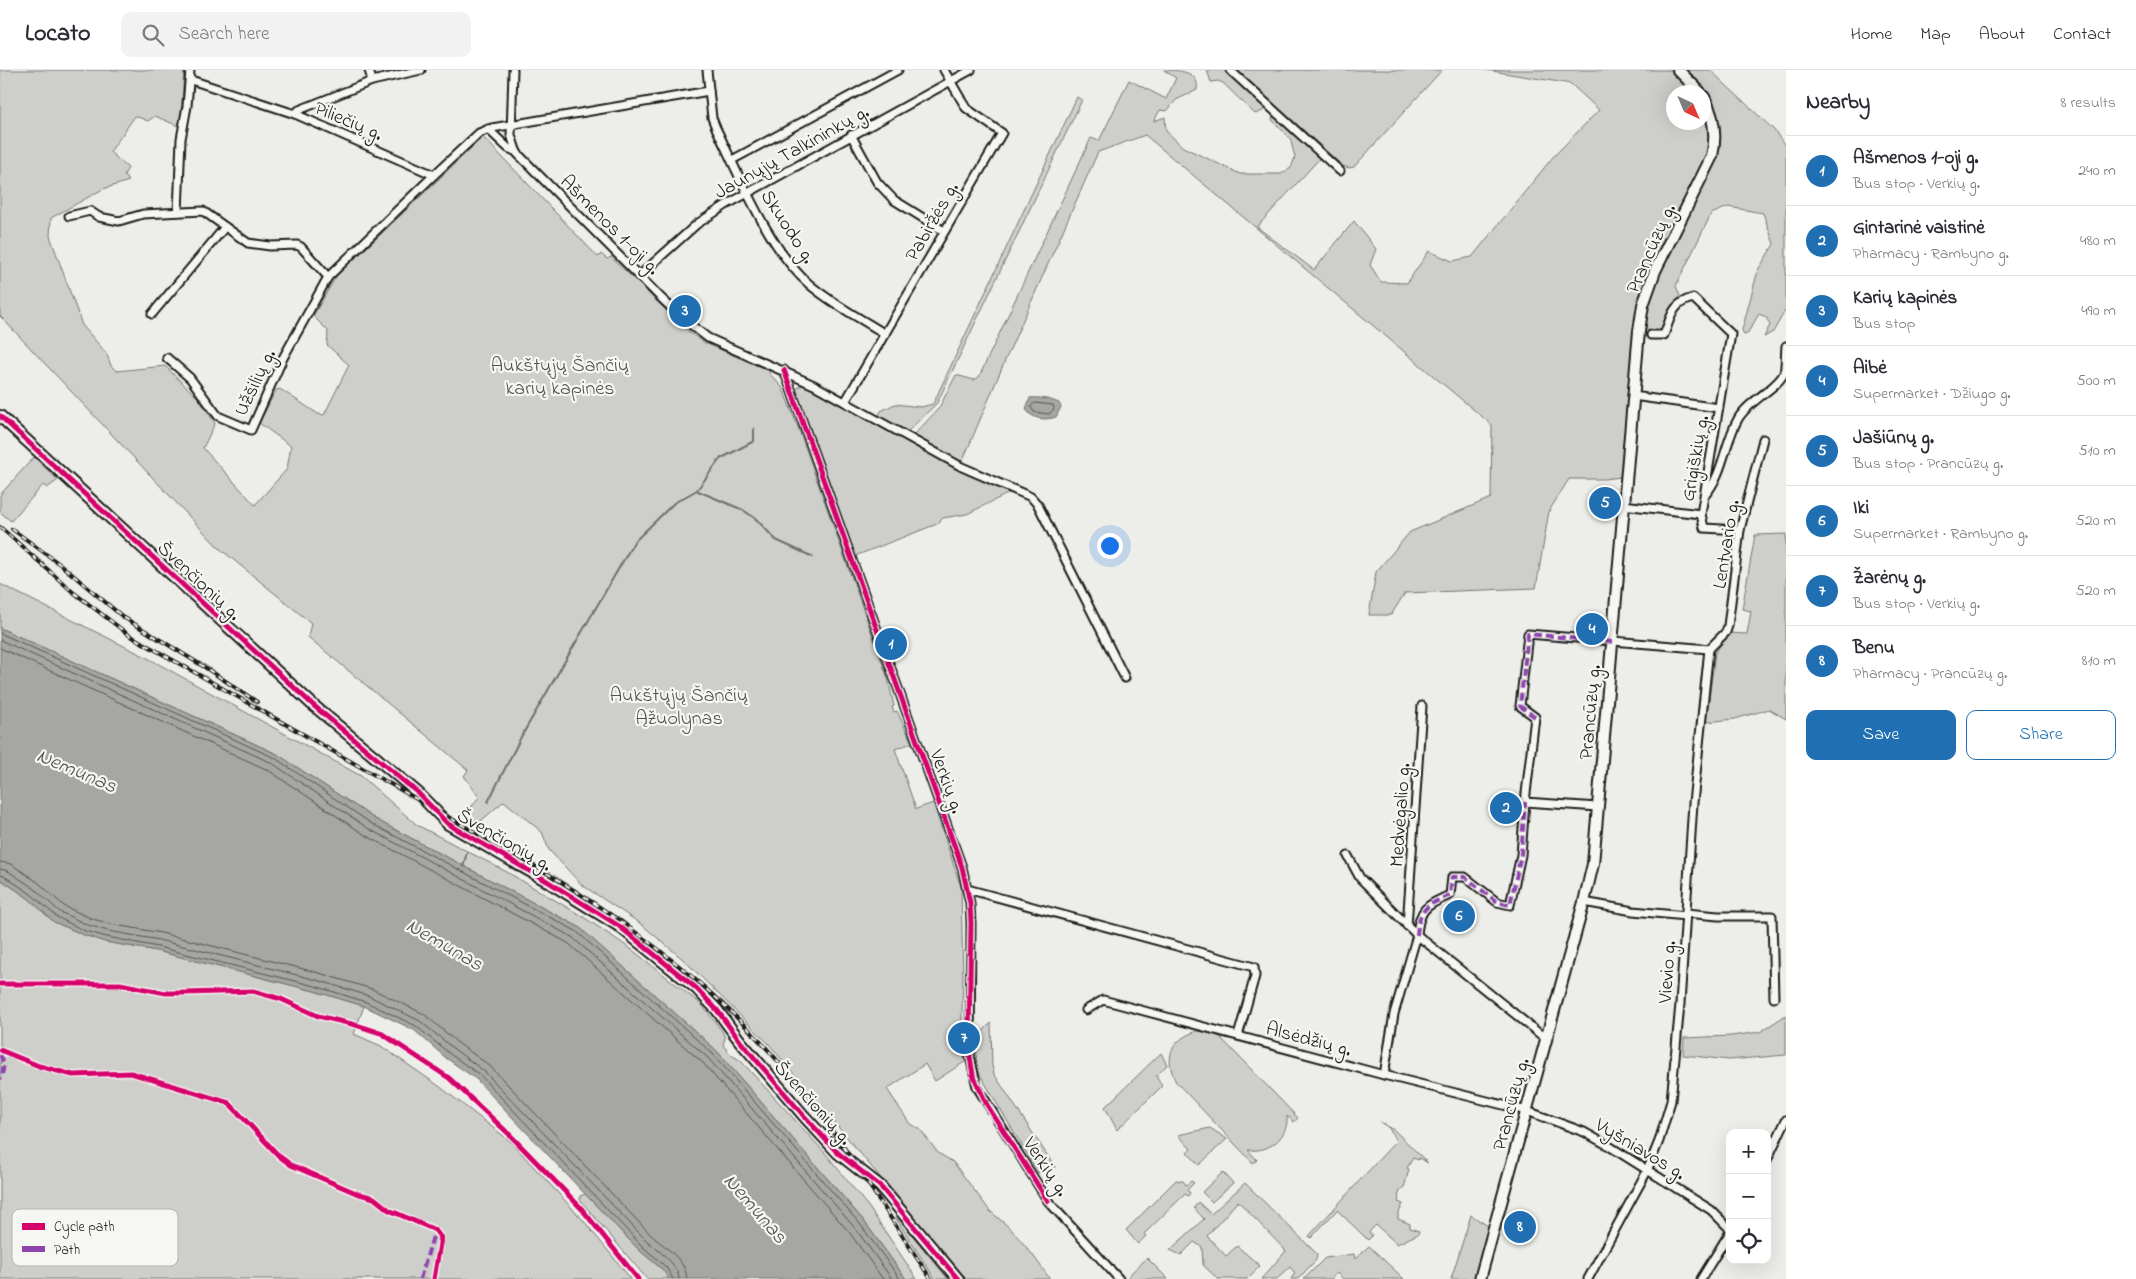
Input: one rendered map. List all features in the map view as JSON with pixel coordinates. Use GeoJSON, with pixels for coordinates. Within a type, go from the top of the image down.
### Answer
{"type":"FeatureCollection","features":[{"type":"Feature","properties":{"kind":"street"},"geometry":{"type":"LineString","coordinates":[[178,212],[180,139],[191,80],[190,70]]}},
{"type":"Feature","properties":{"kind":"street"},"geometry":{"type":"LineString","coordinates":[[369,70],[372,82]]}},
{"type":"Feature","properties":{"kind":"street"},"geometry":{"type":"LineString","coordinates":[[295,114],[299,110],[372,82],[421,70]]}},
{"type":"Feature","properties":{"kind":"street","name":"Ašmenos 1-oji g."},"geometry":{"type":"LineString","coordinates":[[513,70],[510,125],[512,142],[518,152],[681,317],[703,335],[784,370],[846,402],[962,467],[1031,497],[1038,505],[1125,678]]}},
{"type":"Feature","properties":{"kind":"street","name":"Skuodo g."},"geometry":{"type":"LineString","coordinates":[[707,70],[712,118],[748,192],[782,254],[807,283],[832,301],[886,334]]}},
{"type":"Feature","properties":{"kind":"street"},"geometry":{"type":"LineString","coordinates":[[732,160],[898,70]]}},
{"type":"Feature","properties":{"kind":"street","name":"Pabiržės g."},"geometry":{"type":"LineString","coordinates":[[846,402],[1002,133],[966,108],[944,70]]}},
{"type":"Feature","properties":{"kind":"street","name":"Jaunųjų Talkininkų g."},"geometry":{"type":"LineString","coordinates":[[639,276],[697,224],[748,192],[971,70]]}},
{"type":"Feature","properties":{"kind":"street"},"geometry":{"type":"LineString","coordinates":[[1230,70],[1340,171]]}},
{"type":"Feature","properties":{"kind":"street"},"geometry":{"type":"LineString","coordinates":[[1678,70],[1693,85]]}},
{"type":"Feature","properties":{"kind":"street","name":"Piliečių g."},"geometry":{"type":"LineString","coordinates":[[191,80],[295,114],[434,175]]}},
{"type":"Feature","properties":{"kind":"street"},"geometry":{"type":"LineString","coordinates":[[434,175],[471,140],[488,129],[709,91]]}},
{"type":"Feature","properties":{"kind":"street","name":"Prancūzų g."},"geometry":{"type":"LineString","coordinates":[[1480,1279],[1593,864],[1639,331],[1650,283],[1663,253],[1704,175],[1714,148],[1711,115]]}},
{"type":"Feature","properties":{"kind":"street"},"geometry":{"type":"LineString","coordinates":[[488,129],[508,148],[518,152]]}},
{"type":"Feature","properties":{"kind":"street"},"geometry":{"type":"LineString","coordinates":[[851,135],[877,182],[894,200],[944,231]]}},
{"type":"Feature","properties":{"kind":"street","name":"Užšilių g."},"geometry":{"type":"LineString","coordinates":[[167,358],[190,378],[218,416],[251,430],[283,358],[328,277],[434,175]]}},
{"type":"Feature","properties":{"kind":"street"},"geometry":{"type":"LineString","coordinates":[[69,216],[90,211],[99,218],[119,221],[143,214],[203,211],[248,243],[256,245],[297,245],[302,247],[328,277]]}},
{"type":"Feature","properties":{"kind":"street"},"geometry":{"type":"LineString","coordinates":[[152,314],[225,227]]}},
{"type":"Feature","properties":{"kind":"street","name":"Grigiškių g."},"geometry":{"type":"LineString","coordinates":[[1651,335],[1664,335],[1675,307],[1681,302],[1693,298],[1730,334],[1701,514]]}},
{"type":"Feature","properties":{"kind":"street","name":"Lentvario g."},"geometry":{"type":"LineString","coordinates":[[1704,495],[1713,484],[1737,420],[1745,409],[1781,378],[1786,367],[1786,346]]}},
{"type":"Feature","properties":{"kind":"street","name":"Verkių g."},"geometry":{"type":"LineString","coordinates":[[784,370],[960,861],[967,889],[971,923],[970,1057],[977,1087],[1042,1192],[1119,1279]]}},
{"type":"Feature","properties":{"kind":"street","name":"Grigiškių g."},"geometry":{"type":"LineString","coordinates":[[1633,396],[1719,408]]}},
{"type":"Feature","properties":{"kind":"street","name":"Švenčionių g."},"geometry":{"type":"LineString","coordinates":[[0,416],[313,705],[418,793],[448,824],[613,921],[666,961],[696,988],[718,1010],[740,1041],[838,1154],[880,1186],[958,1279]]}},
{"type":"Feature","properties":{"kind":"street","name":"Lentvario g."},"geometry":{"type":"LineString","coordinates":[[1710,649],[1726,632],[1728,626],[1740,530],[1763,439]]}},
{"type":"Feature","properties":{"kind":"street"},"geometry":{"type":"LineString","coordinates":[[1623,505],[1701,514],[1704,528],[1740,530]]}},
{"type":"Feature","properties":{"kind":"street"},"geometry":{"type":"LineString","coordinates":[[1384,1075],[1394,1014],[1417,935],[1418,921],[1428,905],[1450,895],[1452,877],[1465,877],[1497,902],[1510,905],[1522,856],[1525,802],[1535,717],[1520,706],[1528,634],[1710,649]]}},
{"type":"Feature","properties":{"kind":"street","name":"Vievio g."},"geometry":{"type":"LineString","coordinates":[[1588,1279],[1647,1171],[1659,1141],[1671,1101],[1693,803],[1710,649]]}},
{"type":"Feature","properties":{"kind":"street","name":"Medvėgalio g."},"geometry":{"type":"LineString","coordinates":[[1408,926],[1422,706]]}},
{"type":"Feature","properties":{"kind":"street"},"geometry":{"type":"LineString","coordinates":[[1525,802],[1598,807]]}},
{"type":"Feature","properties":{"kind":"street"},"geometry":{"type":"LineString","coordinates":[[1348,856],[1360,878],[1417,935],[1546,1040]]}},
{"type":"Feature","properties":{"kind":"street"},"geometry":{"type":"LineString","coordinates":[[967,889],[1254,968],[1255,976],[1238,1036]]}},
{"type":"Feature","properties":{"kind":"street"},"geometry":{"type":"LineString","coordinates":[[1584,902],[1633,911],[1718,916],[1772,916],[1774,998]]}},
{"type":"Feature","properties":{"kind":"street","name":"Alsėdžių g."},"geometry":{"type":"LineString","coordinates":[[1086,1010],[1103,1000],[1527,1111]]}},
{"type":"Feature","properties":{"kind":"street","name":"Vyšniavos g."},"geometry":{"type":"LineString","coordinates":[[1527,1111],[1584,1132],[1711,1210],[1726,1227]]}},
{"type":"Feature","properties":{"kind":"street"},"geometry":{"type":"LineString","coordinates":[[1771,1152],[1786,1120]]}},
{"type":"Feature","properties":{"kind":"street"},"geometry":{"type":"LineString","coordinates":[[1701,1279],[1726,1238]]}},
{"type":"Feature","properties":{"kind":"green space","name":"Aukštųjų Šančių Ąžuolynas"},"geometry":{"type":"Polygon","coordinates":[[[0,70],[184,70],[181,119],[178,126],[155,116],[148,121],[135,116],[110,152],[128,168],[124,175],[129,181],[103,189],[51,218],[50,236],[82,325],[107,354],[111,366],[117,371],[165,366],[198,398],[215,423],[203,448],[255,505],[287,469],[291,446],[259,423],[276,390],[280,389],[318,414],[324,415],[349,365],[327,345],[328,331],[313,316],[341,268],[360,254],[483,137],[598,257],[601,254],[607,259],[611,257],[689,332],[705,343],[770,371],[769,373],[782,387],[799,430],[888,679],[894,706],[892,707],[894,712],[897,711],[912,743],[895,749],[916,809],[933,803],[961,887],[963,977],[961,1049],[966,1061],[935,1081],[925,1064],[887,1089],[910,1124],[920,1129],[938,1153],[953,1162],[990,1211],[1011,1229],[1050,1279],[965,1279],[769,1044],[685,961],[641,924],[582,885],[549,850],[542,832],[504,801],[475,826],[462,819],[479,797],[464,776],[468,770],[308,637],[311,623],[219,548],[0,316],[0,70]]]}},
{"type":"Feature","properties":{"kind":"green space"},"geometry":{"type":"Polygon","coordinates":[[[1164,70],[1181,71],[1192,75],[1197,84],[1197,90],[1176,100],[1167,111],[1160,110],[1154,121],[1165,117],[1166,131],[1183,147],[1240,174],[1281,174],[1291,168],[1295,157],[1290,138],[1272,120],[1273,114],[1320,158],[1257,227],[1314,270],[1354,221],[1376,249],[1370,265],[1381,282],[1407,283],[1429,251],[1452,261],[1472,257],[1553,157],[1599,110],[1571,84],[1486,70],[1710,70],[1774,130],[1786,147],[1786,309],[1773,332],[1764,337],[1770,325],[1766,317],[1759,314],[1747,334],[1744,335],[1742,330],[1758,270],[1774,244],[1763,213],[1728,207],[1711,214],[1676,286],[1680,296],[1659,331],[1636,329],[1621,477],[1569,479],[1549,511],[1536,588],[1405,593],[1391,615],[1369,615],[1376,572],[1410,532],[1491,498],[1492,425],[1145,135],[1098,152],[963,460],[959,461],[914,438],[914,435],[939,408],[956,375],[974,380],[979,377],[1091,138],[1099,141],[1129,80],[1166,99],[1176,78],[1164,70]]]}},
{"type":"Feature","properties":{"kind":"green space"},"geometry":{"type":"Polygon","coordinates":[[[1207,70],[1225,70],[1264,106],[1263,111],[1255,114],[1223,83],[1218,81],[1211,82],[1207,70]]]}},
{"type":"Feature","properties":{"kind":"green space"},"geometry":{"type":"Polygon","coordinates":[[[1237,70],[1442,70],[1354,167],[1349,168],[1343,166],[1237,70]]]}},
{"type":"Feature","properties":{"kind":"green space"},"geometry":{"type":"Polygon","coordinates":[[[1077,97],[1082,100],[937,403],[906,433],[881,418],[879,415],[881,411],[895,404],[921,407],[933,404],[1077,97]]]}},
{"type":"Feature","properties":{"kind":"green space"},"geometry":{"type":"Polygon","coordinates":[[[805,384],[950,464],[1011,492],[967,514],[943,518],[937,524],[855,556],[796,391],[798,387],[805,384]]]}},
{"type":"Feature","properties":{"kind":"green space"},"geometry":{"type":"Polygon","coordinates":[[[34,457],[58,480],[47,488],[43,485],[11,521],[0,512],[0,495],[34,457]]]}},
{"type":"Feature","properties":{"kind":"green space"},"geometry":{"type":"Polygon","coordinates":[[[1786,534],[1786,719],[1769,709],[1735,719],[1706,722],[1715,653],[1729,633],[1747,634],[1751,611],[1742,609],[1755,535],[1786,534]]]}},
{"type":"Feature","properties":{"kind":"green space"},"geometry":{"type":"Polygon","coordinates":[[[0,584],[144,656],[361,776],[417,825],[507,872],[582,916],[631,949],[702,1005],[722,1031],[725,1038],[723,1045],[730,1054],[741,1061],[826,1154],[870,1209],[917,1279],[906,1279],[864,1221],[716,1050],[579,927],[375,819],[277,754],[0,628],[0,584]]]}},
{"type":"Feature","properties":{"kind":"green space"},"geometry":{"type":"Polygon","coordinates":[[[0,879],[28,898],[54,922],[84,935],[105,942],[157,951],[314,991],[364,1006],[354,1034],[381,1046],[439,1086],[510,1141],[583,1220],[631,1279],[0,1279],[0,879]]]}},
{"type":"Feature","properties":{"kind":"green space"},"geometry":{"type":"Polygon","coordinates":[[[1786,1015],[1786,1055],[1729,1060],[1683,1055],[1684,1038],[1731,1036],[1760,1032],[1786,1015]]]}},
{"type":"Feature","properties":{"kind":"green space"},"geometry":{"type":"Polygon","coordinates":[[[991,1023],[992,1066],[994,1074],[1055,1167],[1048,1171],[1046,1168],[1038,1173],[979,1073],[976,1062],[977,1037],[991,1023]]]}},
{"type":"Feature","properties":{"kind":"green space"},"geometry":{"type":"Polygon","coordinates":[[[1197,1031],[1207,1031],[1220,1037],[1298,1118],[1294,1122],[1287,1116],[1285,1131],[1270,1146],[1263,1149],[1248,1150],[1257,1160],[1253,1163],[1176,1082],[1172,1073],[1170,1058],[1175,1045],[1181,1039],[1197,1031]]]}},
{"type":"Feature","properties":{"kind":"green space"},"geometry":{"type":"Polygon","coordinates":[[[1161,1053],[1167,1065],[1156,1076],[1162,1086],[1117,1130],[1105,1107],[1161,1053]]]}},
{"type":"Feature","properties":{"kind":"green space"},"geometry":{"type":"Polygon","coordinates":[[[1380,1122],[1394,1130],[1428,1163],[1419,1158],[1418,1160],[1413,1158],[1407,1168],[1409,1169],[1404,1188],[1400,1191],[1398,1197],[1398,1202],[1403,1204],[1398,1219],[1410,1224],[1410,1228],[1419,1231],[1418,1234],[1397,1244],[1376,1225],[1369,1232],[1372,1236],[1368,1240],[1337,1210],[1311,1238],[1309,1236],[1396,1141],[1389,1128],[1380,1122]]]}},
{"type":"Feature","properties":{"kind":"green space"},"geometry":{"type":"Polygon","coordinates":[[[1210,1128],[1227,1139],[1199,1165],[1187,1152],[1191,1149],[1178,1135],[1210,1128]]]}},
{"type":"Feature","properties":{"kind":"green space"},"geometry":{"type":"Polygon","coordinates":[[[1223,1172],[1233,1183],[1212,1202],[1202,1192],[1223,1172]]]}},
{"type":"Feature","properties":{"kind":"green space"},"geometry":{"type":"Polygon","coordinates":[[[1176,1180],[1183,1181],[1186,1185],[1191,1181],[1194,1183],[1187,1190],[1190,1193],[1188,1196],[1185,1194],[1144,1234],[1146,1236],[1138,1244],[1126,1230],[1176,1180]]]}},
{"type":"Feature","properties":{"kind":"green space"},"geometry":{"type":"Polygon","coordinates":[[[1245,1183],[1317,1254],[1316,1260],[1298,1279],[1291,1279],[1295,1273],[1290,1267],[1277,1279],[1261,1279],[1286,1251],[1238,1201],[1207,1236],[1226,1256],[1237,1246],[1260,1266],[1247,1279],[1218,1279],[1203,1265],[1202,1247],[1194,1242],[1181,1255],[1170,1250],[1204,1219],[1194,1208],[1198,1202],[1211,1214],[1245,1183]]]}},
{"type":"Feature","properties":{"kind":"green space"},"geometry":{"type":"Polygon","coordinates":[[[585,1194],[639,1250],[663,1270],[669,1279],[647,1279],[580,1200],[580,1196],[585,1194]]]}},
{"type":"Feature","properties":{"kind":"green space"},"geometry":{"type":"Polygon","coordinates":[[[1471,1215],[1488,1226],[1474,1279],[1451,1279],[1471,1215]]]}},
{"type":"Feature","properties":{"kind":"green space"},"geometry":{"type":"Polygon","coordinates":[[[895,1217],[904,1225],[948,1279],[935,1279],[895,1217]]]}},
{"type":"Feature","properties":{"kind":"green space"},"geometry":{"type":"Polygon","coordinates":[[[1369,1246],[1404,1279],[1343,1279],[1337,1273],[1331,1279],[1304,1279],[1325,1258],[1354,1254],[1355,1259],[1369,1246]]]}},
{"type":"Feature","properties":{"kind":"green space"},"geometry":{"type":"Polygon","coordinates":[[[1147,1258],[1168,1279],[1128,1279],[1129,1275],[1147,1258]]]}},
{"type":"Feature","properties":{"kind":"water"},"geometry":{"type":"Polygon","coordinates":[[[1030,398],[1052,400],[1059,403],[1061,407],[1056,417],[1047,419],[1035,417],[1026,409],[1030,398]]]}},
{"type":"Feature","properties":{"kind":"water","name":"Nemunas"},"geometry":{"type":"Polygon","coordinates":[[[0,628],[277,754],[375,819],[579,927],[716,1050],[864,1221],[906,1279],[669,1279],[663,1270],[639,1250],[476,1079],[446,1058],[414,1030],[364,1006],[314,991],[157,951],[105,942],[54,922],[28,898],[0,879],[0,628]]]}},
{"type":"Feature","properties":{"kind":"waterway"},"geometry":{"type":"LineString","coordinates":[[488,802],[521,737],[634,542],[674,503],[697,490],[720,459],[754,441],[754,428]]}},
{"type":"Feature","properties":{"kind":"waterway"},"geometry":{"type":"LineString","coordinates":[[698,491],[743,510],[756,519],[776,540],[813,557]]}},
{"type":"Feature","properties":{"kind":"waterway"},"geometry":{"type":"LineString","coordinates":[[463,867],[467,852]]}},
{"type":"Feature","properties":{"kind":"railway"},"geometry":{"type":"LineString","coordinates":[[0,527],[73,592],[129,635],[550,875],[614,917],[674,962],[731,1012],[783,1067],[842,1144],[931,1279]]}},
{"type":"Feature","properties":{"kind":"railway"},"geometry":{"type":"LineString","coordinates":[[12,529],[61,565],[123,617],[257,702]]}},
{"type":"Feature","properties":{"kind":"marked path"},"geometry":{"type":"LineString","coordinates":[[1535,717],[1520,706],[1528,634],[1612,642]]}},
{"type":"Feature","properties":{"kind":"marked path"},"geometry":{"type":"LineString","coordinates":[[1417,935],[1422,913],[1430,905],[1450,895],[1452,877],[1465,877],[1497,902],[1510,905],[1521,855],[1525,802]]}},
{"type":"Feature","properties":{"kind":"marked path"},"geometry":{"type":"LineString","coordinates":[[0,1055],[3,1061],[0,1079]]}},
{"type":"Feature","properties":{"kind":"marked path"},"geometry":{"type":"LineString","coordinates":[[420,1279],[435,1230]]}},
{"type":"Feature","properties":{"kind":"cycle path"},"geometry":{"type":"LineString","coordinates":[[784,370],[962,867],[970,903],[969,1036],[973,1075],[987,1105],[1048,1201]]}},
{"type":"Feature","properties":{"kind":"cycle path"},"geometry":{"type":"LineString","coordinates":[[0,416],[313,705],[418,793],[448,824],[547,881],[619,926],[696,988],[717,1010],[740,1041],[804,1116],[838,1153],[880,1186],[958,1279]]}},
{"type":"Feature","properties":{"kind":"cycle path"},"geometry":{"type":"LineString","coordinates":[[0,984],[120,984],[166,993],[253,991],[281,999],[318,1016],[381,1033],[449,1078],[509,1134],[581,1208],[638,1279]]}},
{"type":"Feature","properties":{"kind":"cycle path"},"geometry":{"type":"LineString","coordinates":[[0,1050],[39,1066],[73,1075],[131,1073],[229,1103],[279,1156],[291,1165],[356,1193],[374,1198],[389,1210],[435,1230],[441,1238],[434,1279]]}},
{"type":"Feature","properties":{"kind":"place","name":"Karių kapinės"},"geometry":{"type":"Point","coordinates":[685,311]}},
{"type":"Feature","properties":{"kind":"place","name":"Jašiūnų g."},"geometry":{"type":"Point","coordinates":[1605,503]}},
{"type":"Feature","properties":{"kind":"place","name":"Aibė"},"geometry":{"type":"Point","coordinates":[1592,629]}},
{"type":"Feature","properties":{"kind":"place","name":"Ašmenos 1-oji g."},"geometry":{"type":"Point","coordinates":[891,644]}},
{"type":"Feature","properties":{"kind":"place","name":"Gintarinė vaistinė"},"geometry":{"type":"Point","coordinates":[1506,808]}},
{"type":"Feature","properties":{"kind":"place","name":"Iki"},"geometry":{"type":"Point","coordinates":[1459,916]}},
{"type":"Feature","properties":{"kind":"place","name":"Žarėnų g."},"geometry":{"type":"Point","coordinates":[964,1038]}},
{"type":"Feature","properties":{"kind":"place","name":"Benu"},"geometry":{"type":"Point","coordinates":[1520,1227]}},
{"type":"Feature","properties":{"kind":"park label","name":"Aukštųjų Šančių karių kapinės"},"geometry":{"type":"Point","coordinates":[560,376]}}]}
